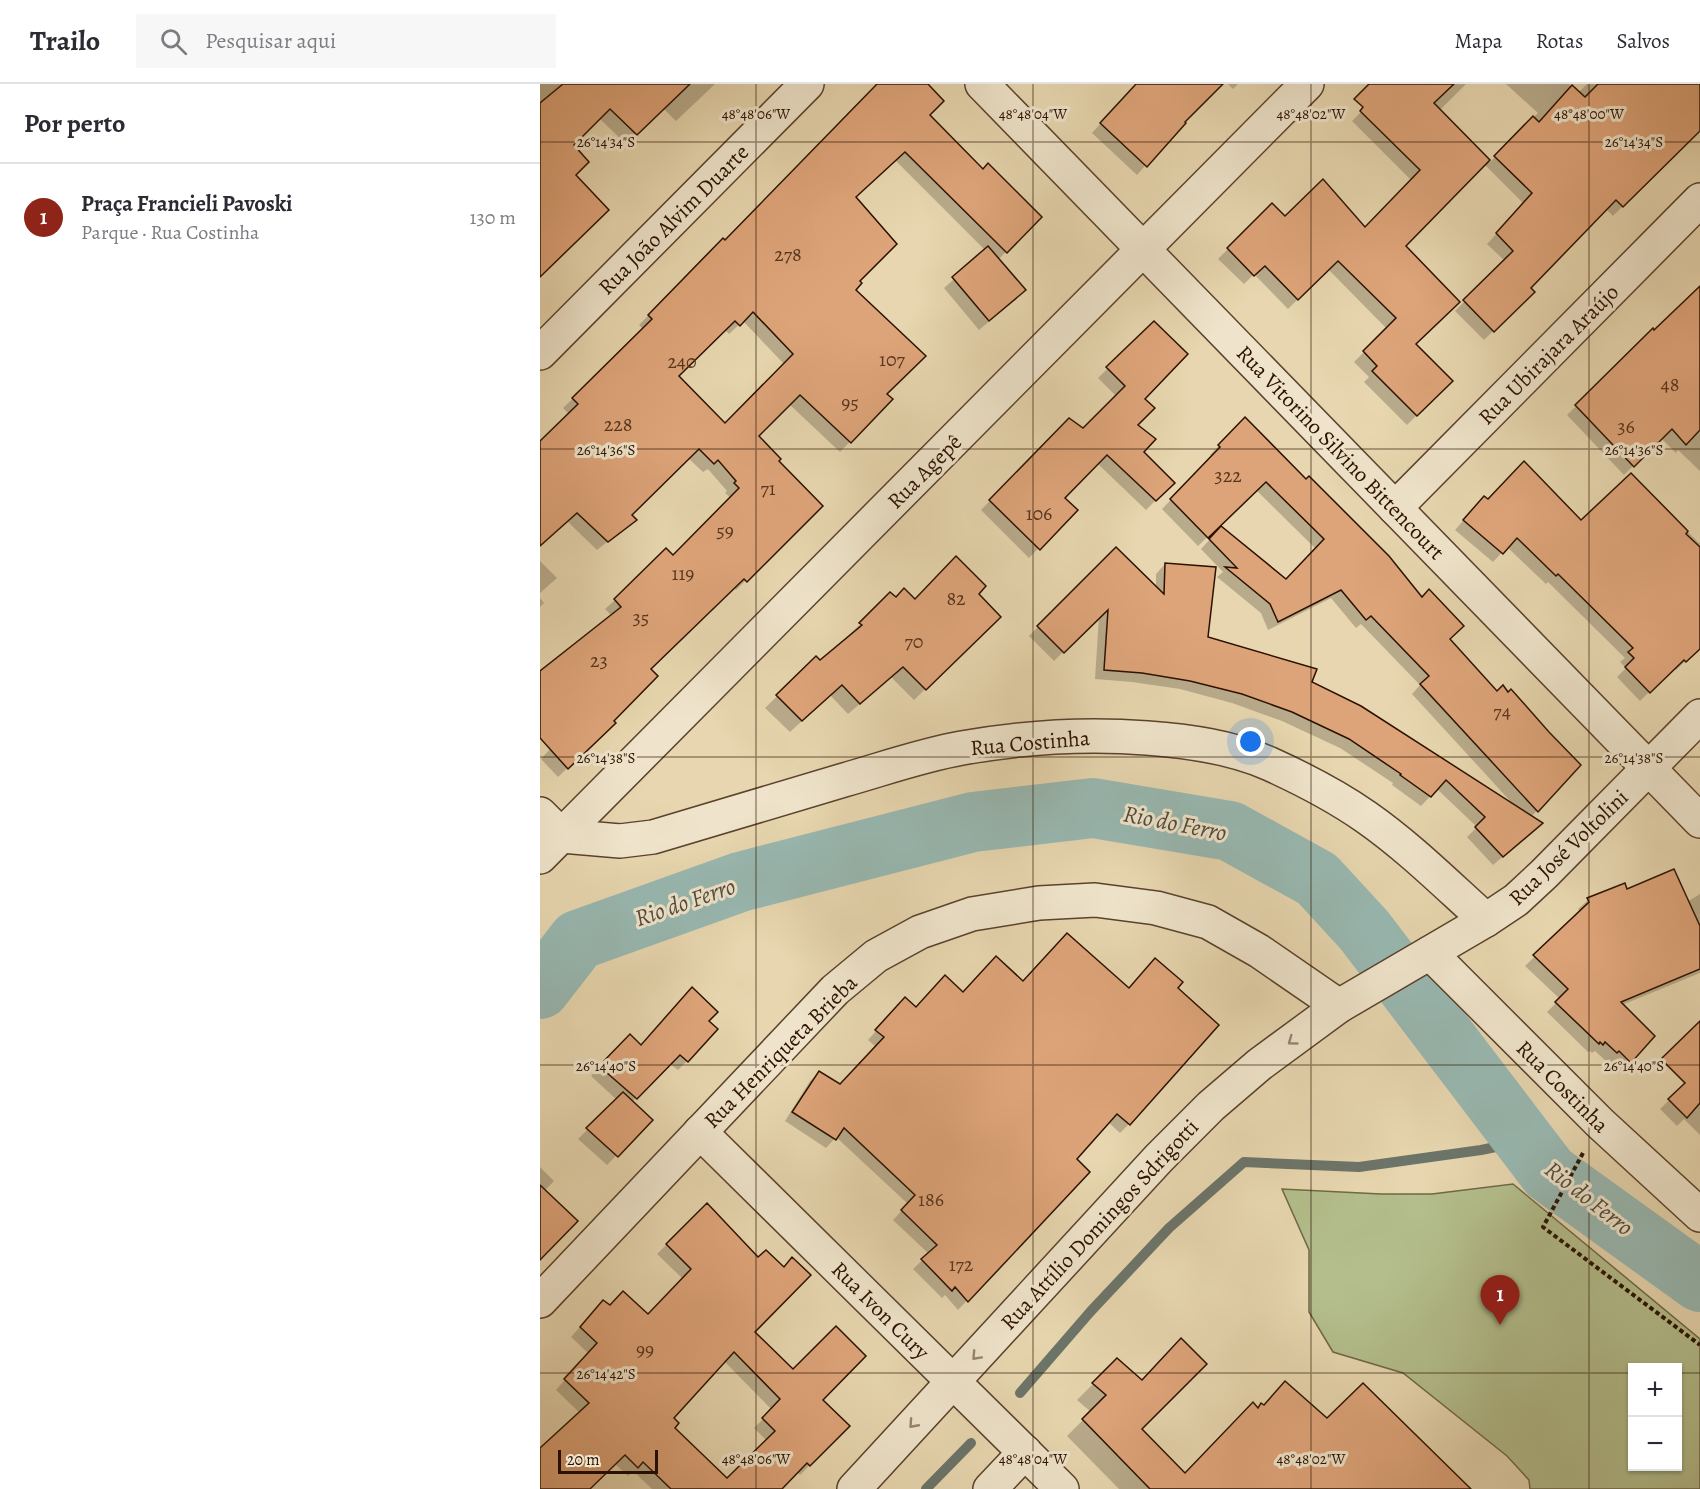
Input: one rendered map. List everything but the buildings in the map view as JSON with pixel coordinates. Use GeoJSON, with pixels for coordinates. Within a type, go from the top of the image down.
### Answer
{"type":"FeatureCollection","features":[{"type":"Feature","properties":{"kind":"street","name":"Rua João Alvim Duarte"},"geometry":{"type":"LineString","coordinates":[[540,353],[807,84]]}},
{"type":"Feature","properties":{"kind":"street","name":"Rua Vitorino Silvino Bittencourt"},"geometry":{"type":"LineString","coordinates":[[982,84],[1700,821]]}},
{"type":"Feature","properties":{"kind":"street","name":"Rua Agepê"},"geometry":{"type":"LineString","coordinates":[[547,836],[1143,250],[1307,84]]}},
{"type":"Feature","properties":{"kind":"street","name":"Rua Ubirajara Araújo"},"geometry":{"type":"LineString","coordinates":[[1395,508],[1700,200]]}},
{"type":"Feature","properties":{"kind":"street","name":"Rua José Voltolini"},"geometry":{"type":"LineString","coordinates":[[1370,987],[1486,920],[1516,900],[1700,716]]}},
{"type":"Feature","properties":{"kind":"street","name":"Rua Costinha"},"geometry":{"type":"LineString","coordinates":[[547,836],[620,841],[652,837],[959,748],[1056,736],[1113,735],[1168,739],[1214,746],[1269,764],[1318,788],[1366,817],[1407,849],[1486,920]]}},
{"type":"Feature","properties":{"kind":"street","name":"Rua Henriqueta Brieba"},"geometry":{"type":"LineString","coordinates":[[540,1301],[835,990],[876,956],[920,932],[972,914],[1039,903],[1095,900],[1156,908],[1208,922],[1259,951],[1339,1006]]}},
{"type":"Feature","properties":{"kind":"street","name":"Rua Costinha"},"geometry":{"type":"LineString","coordinates":[[1425,955],[1600,1123],[1700,1215]]}},
{"type":"Feature","properties":{"kind":"street","name":"Rua Attílio Domingos Sdrigotti"},"geometry":{"type":"LineString","coordinates":[[854,1489],[1159,1158],[1211,1106],[1260,1064],[1339,1006],[1370,987]]}},
{"type":"Feature","properties":{"kind":"street","name":"Rua Ivon Cury"},"geometry":{"type":"LineString","coordinates":[[700,1132],[1062,1489]]}},
{"type":"Feature","properties":{"kind":"street"},"geometry":{"type":"LineString","coordinates":[[990,1489],[1025,1452]]}},
{"type":"Feature","properties":{"kind":"path"},"geometry":{"type":"LineString","coordinates":[[1600,1123],[1543,1227],[1700,1345]]}},
{"type":"Feature","properties":{"kind":"green space"},"geometry":{"type":"Polygon","coordinates":[[[1513,1184],[1700,1339],[1700,1489],[1530,1489],[1529,1480],[1507,1456],[1403,1373],[1333,1352],[1309,1312],[1309,1250],[1282,1189],[1432,1194],[1513,1184]]]}},
{"type":"Feature","properties":{"kind":"waterway","name":"Rio do Ferro"},"geometry":{"type":"LineString","coordinates":[[540,989],[578,940],[740,882],[973,822],[1093,808],[1230,831],[1317,879],[1364,930],[1549,1173],[1700,1282]]}},
{"type":"Feature","properties":{"kind":"waterway"},"geometry":{"type":"LineString","coordinates":[[1020,1393],[1091,1311],[1169,1228],[1244,1162],[1359,1167],[1481,1150],[1525,1141]]}},
{"type":"Feature","properties":{"kind":"waterway"},"geometry":{"type":"LineString","coordinates":[[926,1489],[971,1443]]}},
{"type":"Feature","properties":{"kind":"place","name":"Praça Francieli Pavoski"},"geometry":{"type":"Point","coordinates":[1500,1325]}}]}
